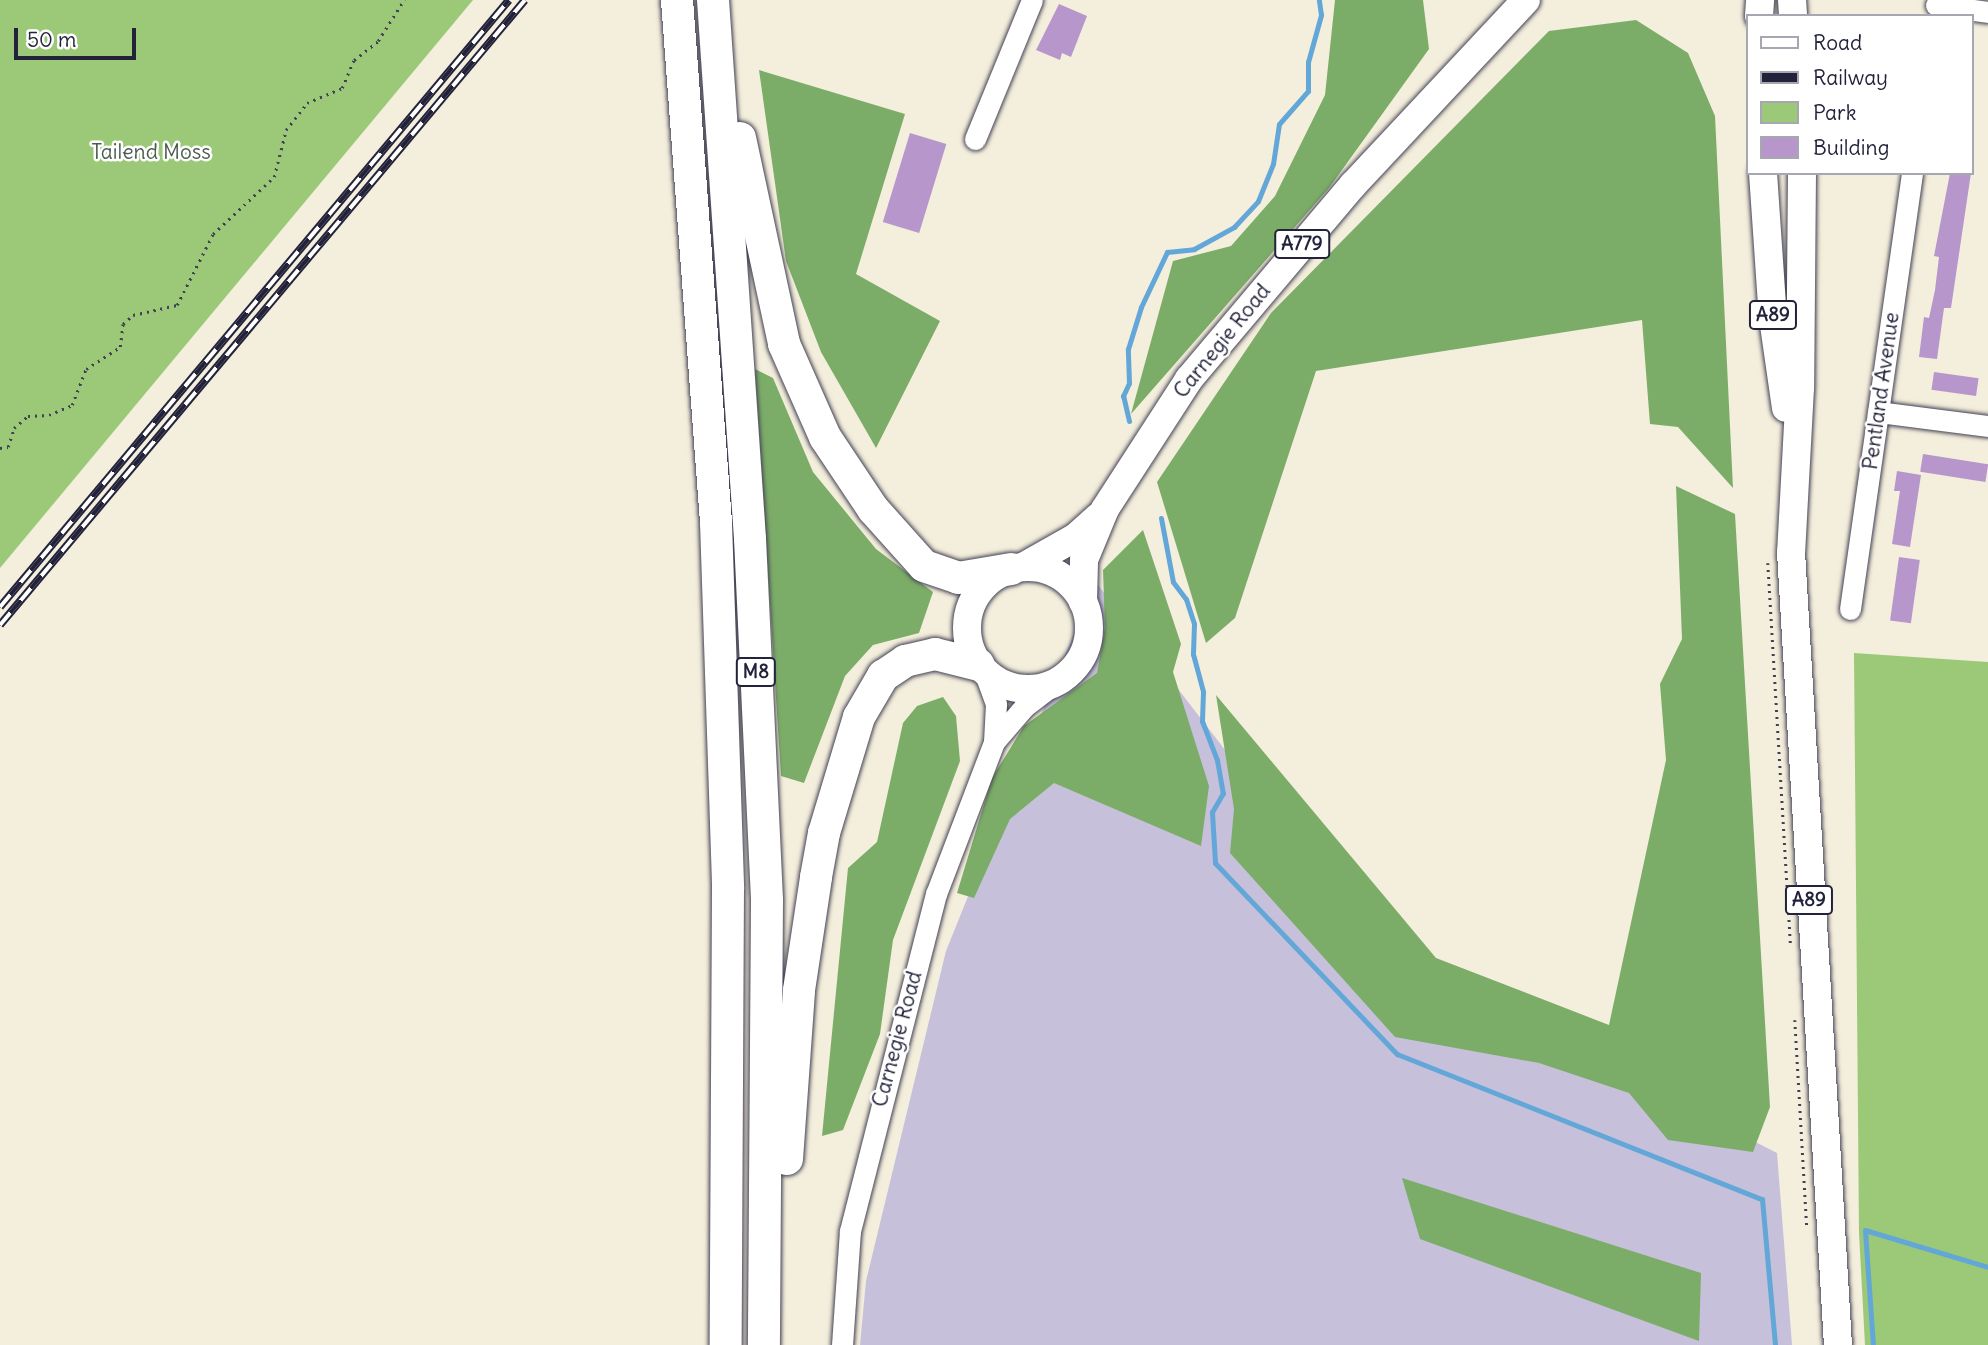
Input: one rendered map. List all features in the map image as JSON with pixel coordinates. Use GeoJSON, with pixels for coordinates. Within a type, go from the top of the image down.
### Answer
{"type":"FeatureCollection","features":[{"type":"Feature","properties":{"kind":"highway","name":"M8"},"geometry":{"type":"LineString","coordinates":[[677,0],[716,522],[728,889],[726,1345]]}},
{"type":"Feature","properties":{"kind":"highway","name":"M8"},"geometry":{"type":"LineString","coordinates":[[713,1],[768,283],[784,344],[825,437],[873,509],[924,566],[958,578],[1017,568]]}},
{"type":"Feature","properties":{"kind":"highway","name":"M8"},"geometry":{"type":"LineString","coordinates":[[713,1],[750,539],[767,901],[764,1345]]}},
{"type":"Feature","properties":{"kind":"highway"},"geometry":{"type":"LineString","coordinates":[[778,1345],[799,990],[824,833],[843,765],[866,701],[893,668],[935,654],[981,668]]}},
{"type":"Feature","properties":{"kind":"main road","name":"Carnegie Road"},"geometry":{"type":"LineString","coordinates":[[1083,603],[1084,560],[1105,509],[1182,388],[1231,326],[1353,185],[1526,0]]}},
{"type":"Feature","properties":{"kind":"main road","name":"A89"},"geometry":{"type":"LineString","coordinates":[[1763,175],[1773,318],[1793,456]]}},
{"type":"Feature","properties":{"kind":"main road","name":"A89"},"geometry":{"type":"LineString","coordinates":[[1802,175],[1800,388],[1793,456],[1791,552],[1838,1345]]}},
{"type":"Feature","properties":{"kind":"main road","name":"Carnegie Road"},"geometry":{"type":"LineString","coordinates":[[1017,568],[1076,537],[1105,509]]}},
{"type":"Feature","properties":{"kind":"main road"},"geometry":{"type":"LineString","coordinates":[[1017,568],[1052,572],[1065,579],[1083,603]]}},
{"type":"Feature","properties":{"kind":"main road","name":"A779"},"geometry":{"type":"LineString","coordinates":[[981,668],[967,628],[970,609],[993,578],[1017,568]]}},
{"type":"Feature","properties":{"kind":"main road","name":"A779"},"geometry":{"type":"LineString","coordinates":[[1063,677],[1078,663],[1087,643],[1089,623],[1083,603]]}},
{"type":"Feature","properties":{"kind":"main road"},"geometry":{"type":"LineString","coordinates":[[981,668],[998,681],[1031,689],[1063,677]]}},
{"type":"Feature","properties":{"kind":"street"},"geometry":{"type":"LineString","coordinates":[[975,139],[1032,0]]}},
{"type":"Feature","properties":{"kind":"street"},"geometry":{"type":"LineString","coordinates":[[1936,7],[1988,12]]}},
{"type":"Feature","properties":{"kind":"street","name":"Pentland Avenue"},"geometry":{"type":"LineString","coordinates":[[1850,608],[1912,175]]}},
{"type":"Feature","properties":{"kind":"street"},"geometry":{"type":"LineString","coordinates":[[1878,412],[1988,426]]}},
{"type":"Feature","properties":{"kind":"street","name":"Carnegie Road"},"geometry":{"type":"LineString","coordinates":[[842,1345],[850,1231],[885,1079],[936,894],[994,742],[996,704],[981,668]]}},
{"type":"Feature","properties":{"kind":"street","name":"Carnegie Road"},"geometry":{"type":"LineString","coordinates":[[994,742],[1024,707],[1063,677]]}},
{"type":"Feature","properties":{"kind":"path"},"geometry":{"type":"LineString","coordinates":[[0,448],[8,447],[14,428],[28,416],[49,415],[72,405],[86,369],[120,347],[122,324],[133,315],[177,305],[214,234],[274,177],[286,130],[307,103],[342,88],[354,61],[378,41],[404,0]]}},
{"type":"Feature","properties":{"kind":"shaded area"},"geometry":{"type":"Polygon","coordinates":[[[1095,581],[1379,950],[1777,1153],[1792,1345],[860,1345],[866,1281],[946,951],[1095,581]]]}},
{"type":"Feature","properties":{"kind":"green space","name":"Tailend Moss"},"geometry":{"type":"Polygon","coordinates":[[[0,0],[473,0],[0,568],[0,0]]]}},
{"type":"Feature","properties":{"kind":"green space"},"geometry":{"type":"Polygon","coordinates":[[[1335,0],[1423,0],[1429,49],[1329,188],[1131,414],[1173,261],[1231,246],[1275,196],[1325,95],[1335,0]]]}},
{"type":"Feature","properties":{"kind":"green space"},"geometry":{"type":"Polygon","coordinates":[[[1636,20],[1688,53],[1715,116],[1733,488],[1678,427],[1650,424],[1642,320],[1316,371],[1235,618],[1206,643],[1157,482],[1271,313],[1549,31],[1636,20]]]}},
{"type":"Feature","properties":{"kind":"green space"},"geometry":{"type":"Polygon","coordinates":[[[759,70],[905,114],[856,274],[940,321],[876,448],[821,352],[786,261],[759,70]]]}},
{"type":"Feature","properties":{"kind":"green space"},"geometry":{"type":"Polygon","coordinates":[[[755,369],[773,378],[813,472],[876,549],[933,592],[919,633],[873,645],[845,676],[804,783],[781,776],[755,369]]]}},
{"type":"Feature","properties":{"kind":"green space"},"geometry":{"type":"Polygon","coordinates":[[[1676,486],[1735,514],[1770,1107],[1753,1152],[1668,1140],[1629,1093],[1539,1063],[1395,1037],[1230,853],[1234,809],[1216,695],[1436,958],[1609,1025],[1666,760],[1660,684],[1682,639],[1676,486]]]}},
{"type":"Feature","properties":{"kind":"green space"},"geometry":{"type":"Polygon","coordinates":[[[1143,530],[1181,644],[1173,672],[1209,786],[1201,846],[1054,783],[1010,819],[974,898],[957,893],[992,778],[1024,726],[1097,673],[1105,628],[1103,570],[1143,530]]]}},
{"type":"Feature","properties":{"kind":"green space"},"geometry":{"type":"Polygon","coordinates":[[[1854,653],[1988,662],[1988,1345],[1865,1345],[1859,1233],[1854,653]]]}},
{"type":"Feature","properties":{"kind":"green space"},"geometry":{"type":"Polygon","coordinates":[[[943,697],[956,716],[960,761],[893,940],[880,1034],[843,1130],[822,1136],[848,868],[877,842],[903,723],[917,706],[943,697]]]}},
{"type":"Feature","properties":{"kind":"green space"},"geometry":{"type":"Polygon","coordinates":[[[1402,1178],[1701,1273],[1699,1341],[1420,1239],[1402,1178]]]}},
{"type":"Feature","properties":{"kind":"building"},"geometry":{"type":"Polygon","coordinates":[[[1059,4],[1087,16],[1071,57],[1062,53],[1060,60],[1036,50],[1059,4]]]}},
{"type":"Feature","properties":{"kind":"building"},"geometry":{"type":"Polygon","coordinates":[[[910,133],[946,144],[919,233],[883,222],[910,133]]]}},
{"type":"Feature","properties":{"kind":"building"},"geometry":{"type":"Polygon","coordinates":[[[1950,175],[1971,175],[1951,308],[1944,308],[1937,359],[1919,357],[1924,317],[1929,318],[1935,290],[1939,257],[1934,256],[1950,175]]]}},
{"type":"Feature","properties":{"kind":"building"},"geometry":{"type":"Polygon","coordinates":[[[1934,372],[1979,378],[1976,396],[1931,390],[1934,372]]]}},
{"type":"Feature","properties":{"kind":"building"},"geometry":{"type":"Polygon","coordinates":[[[1923,454],[1988,464],[1985,482],[1920,472],[1923,454]]]}},
{"type":"Feature","properties":{"kind":"building"},"geometry":{"type":"Polygon","coordinates":[[[1897,471],[1921,475],[1910,547],[1892,544],[1900,491],[1894,491],[1897,471]]]}},
{"type":"Feature","properties":{"kind":"building"},"geometry":{"type":"Polygon","coordinates":[[[1899,557],[1920,560],[1911,623],[1890,620],[1899,557]]]}},
{"type":"Feature","properties":{"kind":"waterway"},"geometry":{"type":"LineString","coordinates":[[1129,421],[1123,396],[1129,383],[1128,349],[1141,307],[1167,252],[1194,249],[1234,227],[1258,201],[1273,164],[1279,124],[1308,91],[1308,62],[1321,15],[1319,0]]}},
{"type":"Feature","properties":{"kind":"waterway"},"geometry":{"type":"LineString","coordinates":[[1161,518],[1173,582],[1186,599],[1194,624],[1193,654],[1203,692],[1202,721],[1217,760],[1223,793],[1212,812],[1215,863],[1397,1054],[1762,1199],[1775,1345]]}},
{"type":"Feature","properties":{"kind":"waterway"},"geometry":{"type":"LineString","coordinates":[[1873,1345],[1865,1230],[1988,1267]]}},
{"type":"Feature","properties":{"kind":"railway"},"geometry":{"type":"LineString","coordinates":[[0,607],[509,0]]}},
{"type":"Feature","properties":{"kind":"railway"},"geometry":{"type":"LineString","coordinates":[[0,625],[525,0]]}}]}
